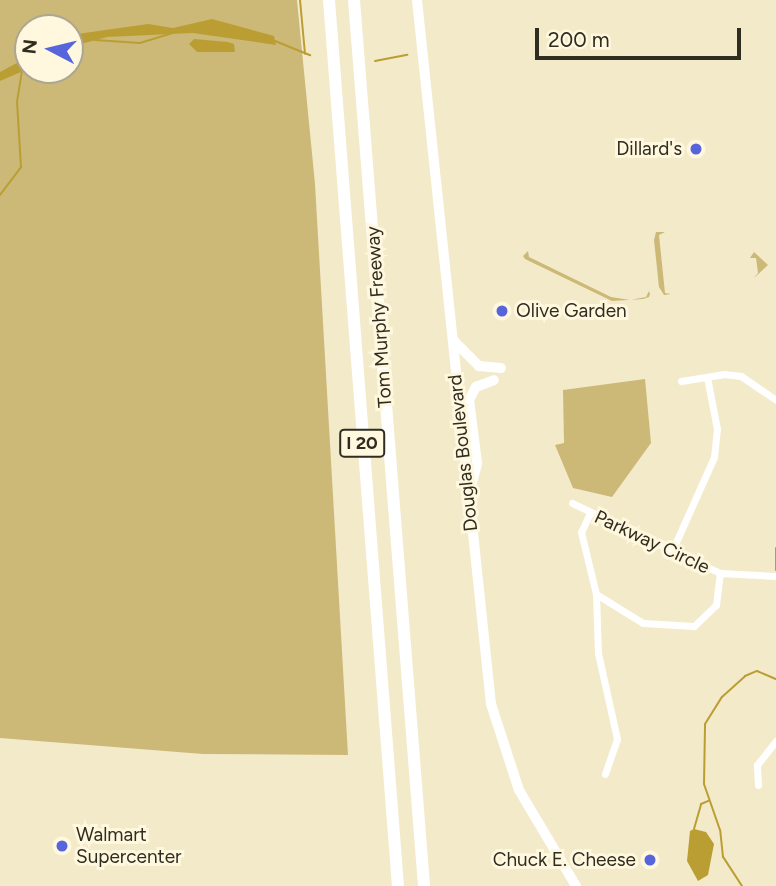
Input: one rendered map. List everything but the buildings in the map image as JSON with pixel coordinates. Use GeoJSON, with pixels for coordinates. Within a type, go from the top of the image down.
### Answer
{"type":"FeatureCollection","features":[{"type":"Feature","properties":{"kind":"highway","name":"Tom Murphy Freeway"},"geometry":{"type":"LineString","coordinates":[[329,0],[398,886]]}},
{"type":"Feature","properties":{"kind":"highway","name":"Tom Murphy Freeway"},"geometry":{"type":"LineString","coordinates":[[354,0],[425,886]]}},
{"type":"Feature","properties":{"kind":"main road","name":"Douglas Boulevard"},"geometry":{"type":"LineString","coordinates":[[417,0],[452,325],[485,673],[499,735],[533,821],[576,886]]}},
{"type":"Feature","properties":{"kind":"main road"},"geometry":{"type":"LineString","coordinates":[[453,340],[468,360],[479,366],[501,368]]}},
{"type":"Feature","properties":{"kind":"main road"},"geometry":{"type":"LineString","coordinates":[[468,497],[477,463],[469,400],[476,387],[494,380]]}},
{"type":"Feature","properties":{"kind":"street"},"geometry":{"type":"LineString","coordinates":[[681,381],[741,376],[776,400]]}},
{"type":"Feature","properties":{"kind":"street"},"geometry":{"type":"LineString","coordinates":[[672,551],[714,457],[717,429],[707,377]]}},
{"type":"Feature","properties":{"kind":"street","name":"Parkway Circle"},"geometry":{"type":"LineString","coordinates":[[572,503],[720,573],[776,576]]}},
{"type":"Feature","properties":{"kind":"street"},"geometry":{"type":"LineString","coordinates":[[590,513],[582,531],[596,594],[598,653],[617,739],[605,774]]}},
{"type":"Feature","properties":{"kind":"street"},"geometry":{"type":"LineString","coordinates":[[596,594],[643,623],[694,626],[716,605],[720,573]]}},
{"type":"Feature","properties":{"kind":"street"},"geometry":{"type":"LineString","coordinates":[[758,785],[757,765],[776,741]]}},
{"type":"Feature","properties":{"kind":"shaded area"},"geometry":{"type":"Polygon","coordinates":[[[0,0],[297,0],[315,184],[348,755],[203,754],[0,738],[0,0]]]}},
{"type":"Feature","properties":{"kind":"shaded area"},"geometry":{"type":"Polygon","coordinates":[[[212,19],[274,36],[276,45],[193,33],[107,37],[84,43],[84,33],[148,24],[173,28],[212,19]]]}},
{"type":"Feature","properties":{"kind":"shaded area"},"geometry":{"type":"Polygon","coordinates":[[[194,39],[228,42],[234,44],[235,52],[197,52],[189,44],[194,39]]]}},
{"type":"Feature","properties":{"kind":"shaded area"},"geometry":{"type":"Polygon","coordinates":[[[14,64],[14,75],[0,81],[0,72],[14,64]]]}},
{"type":"Feature","properties":{"kind":"shaded area"},"geometry":{"type":"Polygon","coordinates":[[[656,232],[665,232],[659,235],[665,293],[671,294],[664,295],[659,287],[654,240],[656,232]]]}},
{"type":"Feature","properties":{"kind":"shaded area"},"geometry":{"type":"Polygon","coordinates":[[[528,251],[529,257],[611,297],[629,300],[612,301],[525,259],[523,256],[528,251]]]}},
{"type":"Feature","properties":{"kind":"shaded area"},"geometry":{"type":"Polygon","coordinates":[[[754,252],[768,265],[754,278],[758,273],[756,258],[750,258],[754,252]]]}},
{"type":"Feature","properties":{"kind":"shaded area"},"geometry":{"type":"Polygon","coordinates":[[[645,379],[651,443],[612,497],[573,488],[555,445],[564,443],[563,390],[645,379]]]}},
{"type":"Feature","properties":{"kind":"shaded area"},"geometry":{"type":"Polygon","coordinates":[[[694,829],[706,832],[714,844],[708,875],[698,881],[687,861],[690,831],[694,829]]]}},
{"type":"Feature","properties":{"kind":"waterway"},"geometry":{"type":"LineString","coordinates":[[300,0],[305,54]]}},
{"type":"Feature","properties":{"kind":"waterway"},"geometry":{"type":"LineString","coordinates":[[95,40],[140,43],[172,33]]}},
{"type":"Feature","properties":{"kind":"waterway"},"geometry":{"type":"LineString","coordinates":[[275,41],[310,55]]}},
{"type":"Feature","properties":{"kind":"waterway"},"geometry":{"type":"LineString","coordinates":[[375,61],[407,55]]}},
{"type":"Feature","properties":{"kind":"waterway"},"geometry":{"type":"LineString","coordinates":[[0,195],[21,167],[17,102],[20,84]]}},
{"type":"Feature","properties":{"kind":"waterway"},"geometry":{"type":"LineString","coordinates":[[776,548],[776,570]]}},
{"type":"Feature","properties":{"kind":"waterway"},"geometry":{"type":"LineString","coordinates":[[742,886],[723,857],[720,830],[704,784],[705,724],[722,697],[745,676],[757,671],[776,679]]}},
{"type":"Feature","properties":{"kind":"waterway"},"geometry":{"type":"LineString","coordinates":[[694,829],[701,804],[708,801]]}},
{"type":"Feature","properties":{"kind":"place","name":"Dillard's"},"geometry":{"type":"Point","coordinates":[696,149]}},
{"type":"Feature","properties":{"kind":"place","name":"Olive Garden"},"geometry":{"type":"Point","coordinates":[502,311]}},
{"type":"Feature","properties":{"kind":"place","name":"Walmart Supercenter"},"geometry":{"type":"Point","coordinates":[62,846]}},
{"type":"Feature","properties":{"kind":"place","name":"Chuck E. Cheese"},"geometry":{"type":"Point","coordinates":[650,860]}}]}
